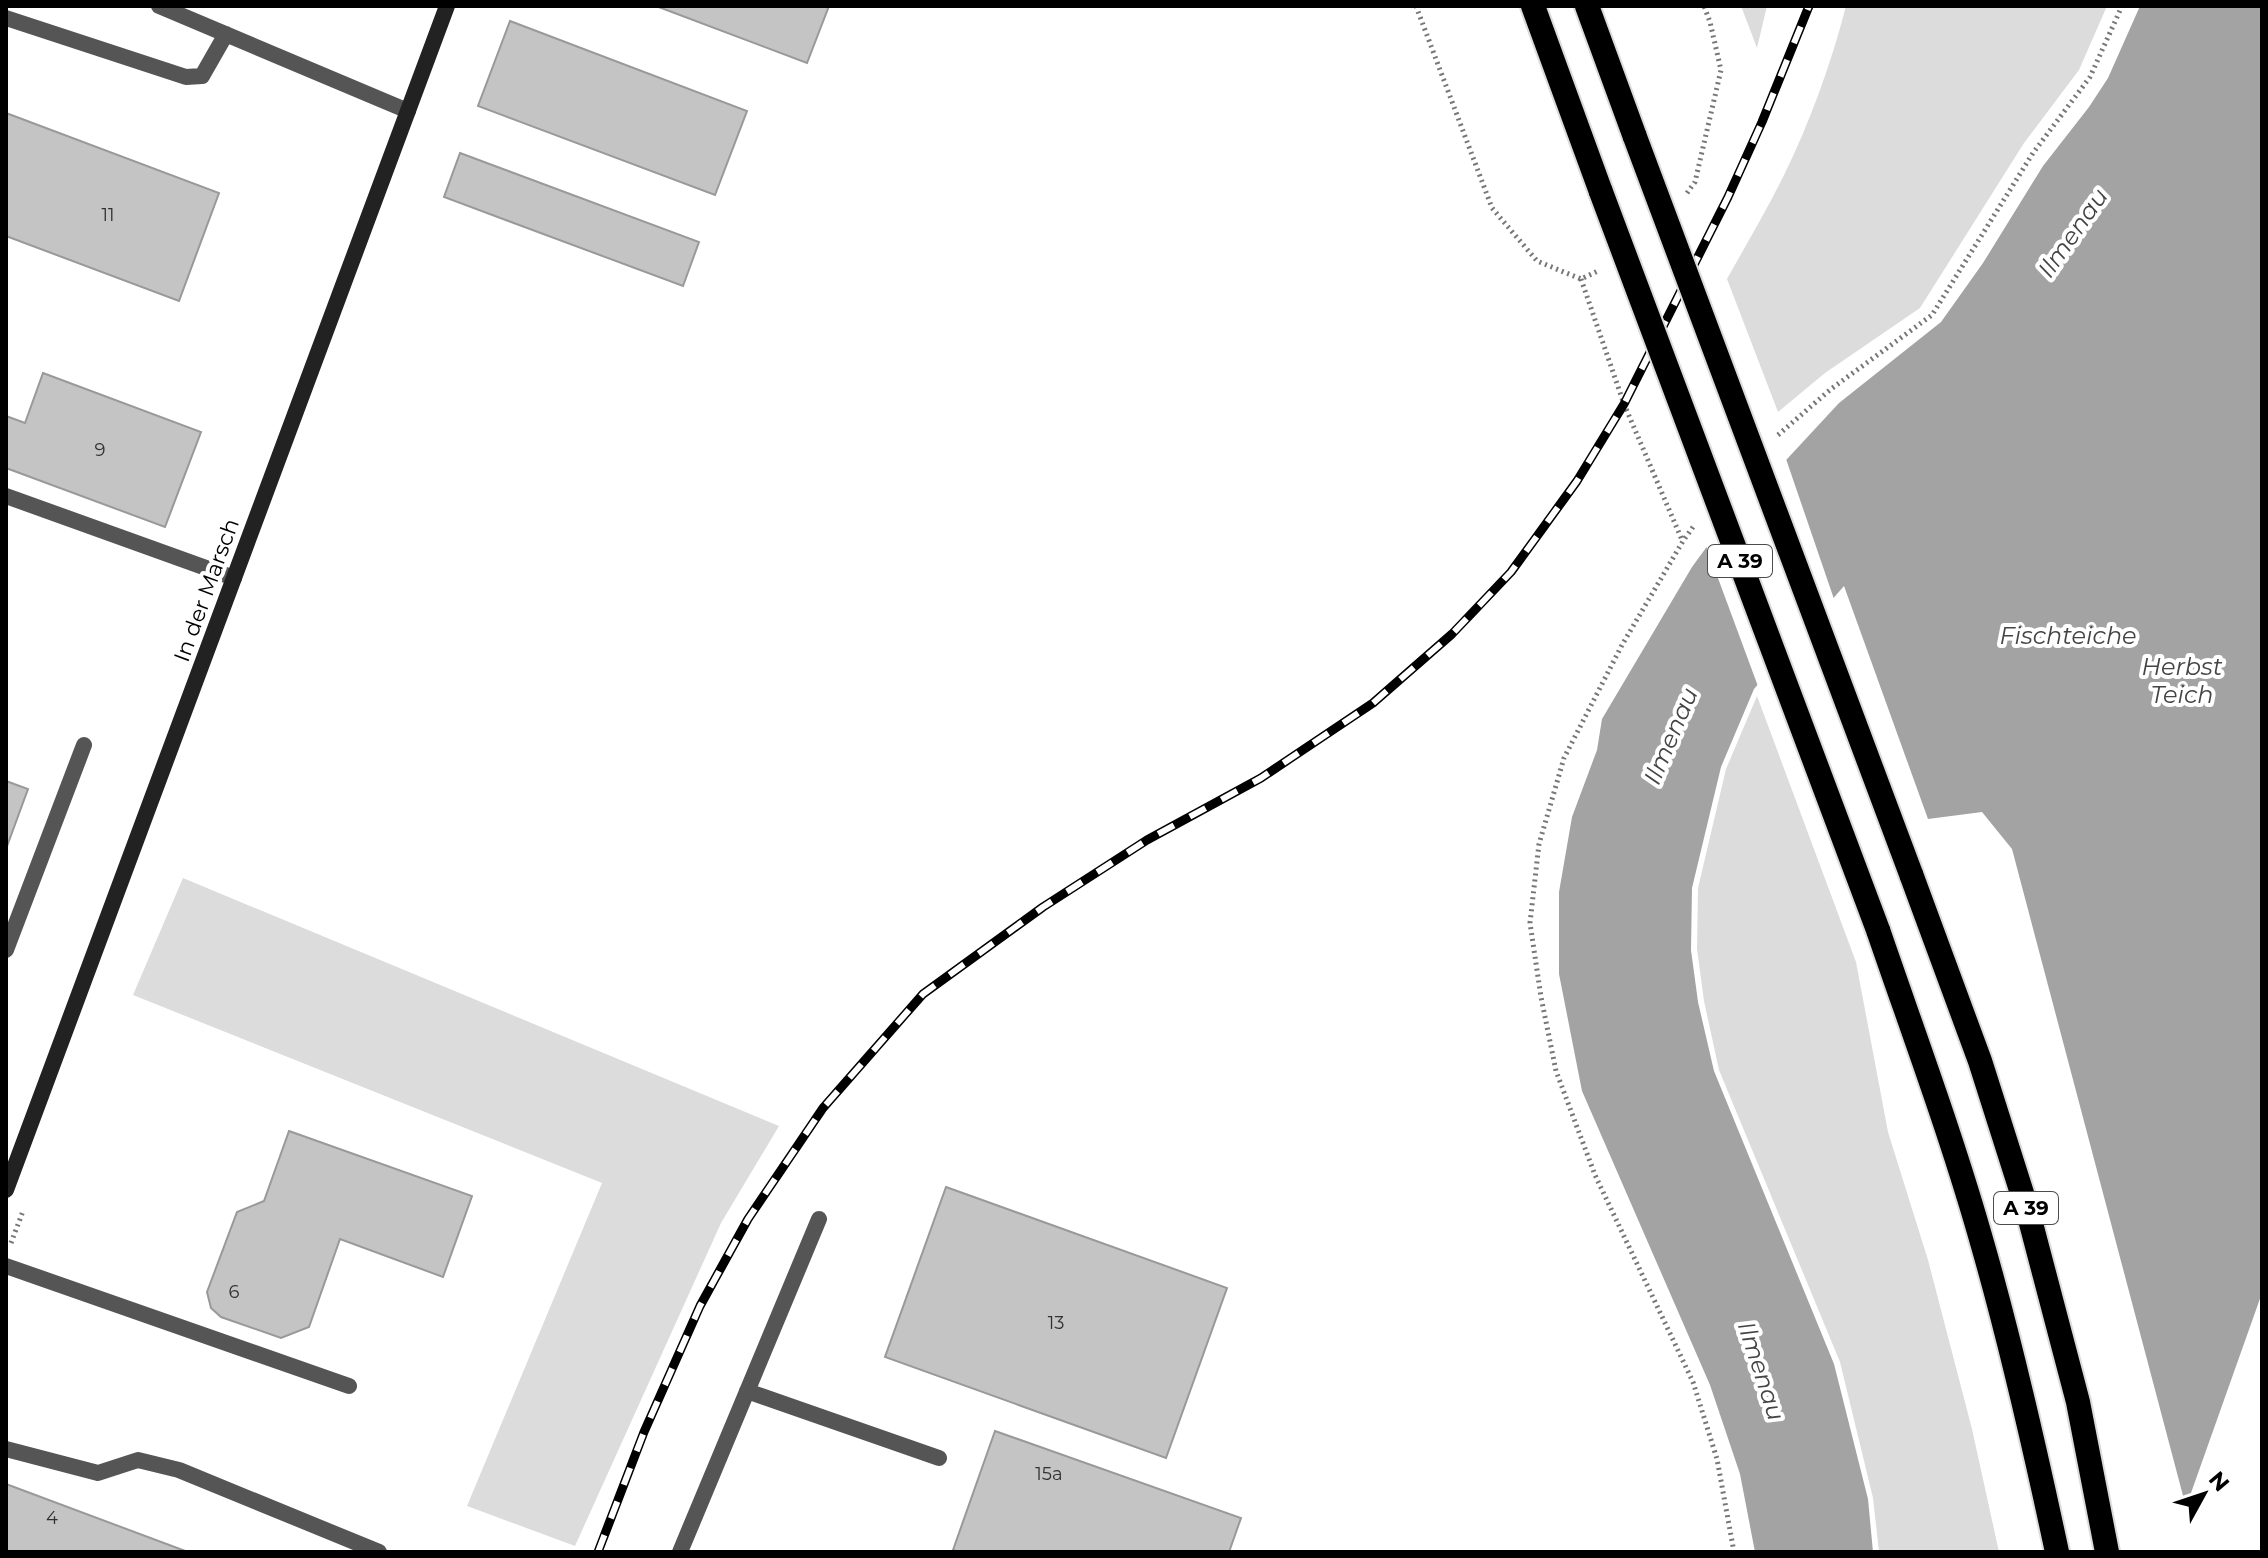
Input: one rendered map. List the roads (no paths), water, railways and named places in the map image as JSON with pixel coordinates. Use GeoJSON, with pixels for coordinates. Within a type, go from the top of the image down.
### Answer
{"type":"FeatureCollection","features":[{"type":"Feature","properties":{"kind":"highway","name":"A 39"},"geometry":{"type":"LineString","coordinates":[[1533,6],[1878,930],[1942,1115],[1983,1245],[2028,1416],[2057,1552]]}},
{"type":"Feature","properties":{"kind":"highway","name":"A 39"},"geometry":{"type":"LineString","coordinates":[[1587,6],[1980,1061],[2028,1212],[2078,1402],[2107,1552]]}},
{"type":"Feature","properties":{"kind":"street","name":"In der Marsch"},"geometry":{"type":"LineString","coordinates":[[6,1190],[13,1149],[234,578],[447,6]]}},
{"type":"Feature","properties":{"kind":"lane"},"geometry":{"type":"LineString","coordinates":[[159,6],[408,111]]}},
{"type":"Feature","properties":{"kind":"lane"},"geometry":{"type":"LineString","coordinates":[[6,18],[186,77],[202,76],[226,34]]}},
{"type":"Feature","properties":{"kind":"lane"},"geometry":{"type":"LineString","coordinates":[[6,496],[234,578]]}},
{"type":"Feature","properties":{"kind":"lane"},"geometry":{"type":"LineString","coordinates":[[6,950],[84,745]]}},
{"type":"Feature","properties":{"kind":"lane"},"geometry":{"type":"LineString","coordinates":[[680,1552],[819,1219]]}},
{"type":"Feature","properties":{"kind":"lane"},"geometry":{"type":"LineString","coordinates":[[6,1266],[349,1386]]}},
{"type":"Feature","properties":{"kind":"lane"},"geometry":{"type":"LineString","coordinates":[[747,1391],[939,1458]]}},
{"type":"Feature","properties":{"kind":"lane"},"geometry":{"type":"LineString","coordinates":[[6,1449],[98,1473],[138,1460],[179,1470],[379,1552]]}},
{"type":"Feature","properties":{"kind":"water"},"geometry":{"type":"Polygon","coordinates":[[[2140,6],[2262,6],[2262,1293],[2186,1507],[2012,849],[1982,812],[1928,819],[1844,586],[1754,689],[1721,767],[1692,888],[1691,950],[1698,1002],[1714,1071],[1834,1364],[1868,1499],[1873,1552],[1755,1552],[1740,1474],[1710,1385],[1582,1091],[1559,974],[1559,892],[1572,817],[1597,750],[1602,719],[1692,567],[1711,541],[1839,403],[1941,322],[1983,263],[2043,166],[2108,78],[2140,6]]]}},
{"type":"Feature","properties":{"kind":"railway"},"geometry":{"type":"LineString","coordinates":[[598,1552],[644,1432],[700,1306],[748,1219],[823,1108],[923,994],[1043,907],[1147,840],[1261,778],[1373,703],[1452,634],[1511,572],[1577,481],[1624,404],[1728,197],[1809,6]]}},
{"type":"Feature","properties":{"kind":"water label","name":"Ilmenau"},"geometry":{"type":"Point","coordinates":[2073,233]}},
{"type":"Feature","properties":{"kind":"water label","name":"Fischteiche"},"geometry":{"type":"Point","coordinates":[2068,636]}},
{"type":"Feature","properties":{"kind":"water label","name":"Herbst Teich"},"geometry":{"type":"Point","coordinates":[2182,681]}},
{"type":"Feature","properties":{"kind":"water label","name":"Ilmenau"},"geometry":{"type":"Point","coordinates":[1671,736]}},
{"type":"Feature","properties":{"kind":"water label","name":"Ilmenau"},"geometry":{"type":"Point","coordinates":[1761,1371]}}]}
